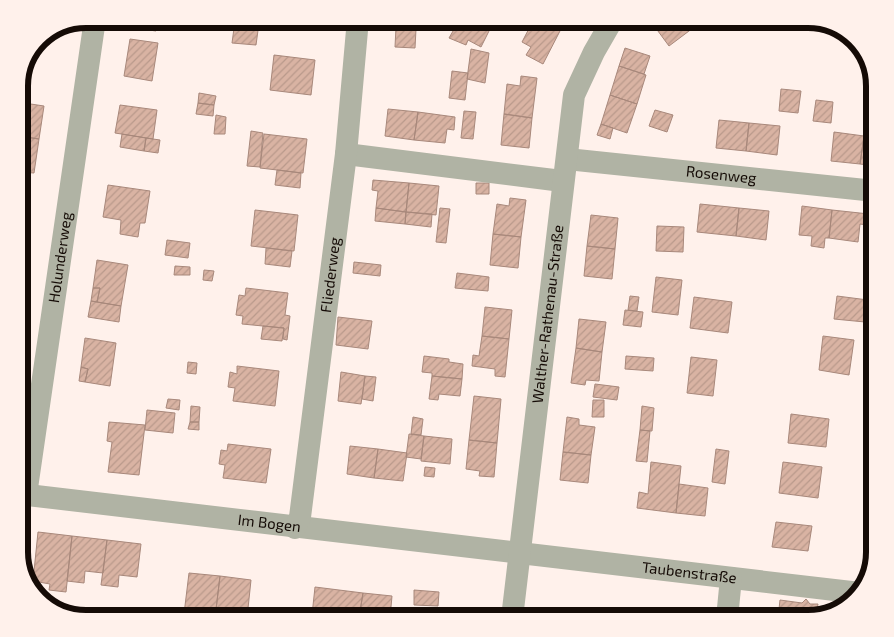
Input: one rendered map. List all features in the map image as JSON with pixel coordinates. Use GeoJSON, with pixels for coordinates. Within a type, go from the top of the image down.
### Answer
{"type":"FeatureCollection","features":[{"type":"Feature","properties":{"kind":"street","name":"Holunderweg"},"geometry":{"type":"LineString","coordinates":[[28,456],[94,28]]}},
{"type":"Feature","properties":{"kind":"street","name":"Fliederweg"},"geometry":{"type":"LineString","coordinates":[[295,528],[300,517],[346,154],[357,28]]}},
{"type":"Feature","properties":{"kind":"street","name":"Walther-Rathenau-Straße"},"geometry":{"type":"LineString","coordinates":[[513,610],[574,94],[608,28]]}},
{"type":"Feature","properties":{"kind":"street","name":"Rosenweg"},"geometry":{"type":"LineString","coordinates":[[346,154],[867,190]]}},
{"type":"Feature","properties":{"kind":"street","name":"Im Bogen"},"geometry":{"type":"LineString","coordinates":[[28,496],[295,528],[520,552]]}},
{"type":"Feature","properties":{"kind":"street","name":"Taubenstraße"},"geometry":{"type":"LineString","coordinates":[[520,552],[849,592]]}},
{"type":"Feature","properties":{"kind":"street"},"geometry":{"type":"LineString","coordinates":[[727,610],[731,578]]}},
{"type":"Feature","properties":{"kind":"building"},"geometry":{"type":"Polygon","coordinates":[[[142,28],[156,28],[156,31],[142,28]]]}},
{"type":"Feature","properties":{"kind":"building"},"geometry":{"type":"Polygon","coordinates":[[[234,28],[258,28],[256,45],[232,43],[234,28]]]}},
{"type":"Feature","properties":{"kind":"building"},"geometry":{"type":"Polygon","coordinates":[[[396,28],[416,29],[415,48],[395,47],[396,28]]]}},
{"type":"Feature","properties":{"kind":"building"},"geometry":{"type":"Polygon","coordinates":[[[455,28],[490,29],[481,47],[468,40],[466,45],[449,38],[455,28]]]}},
{"type":"Feature","properties":{"kind":"building"},"geometry":{"type":"Polygon","coordinates":[[[529,28],[561,29],[543,64],[526,55],[531,47],[522,42],[529,28]]]}},
{"type":"Feature","properties":{"kind":"building"},"geometry":{"type":"Polygon","coordinates":[[[656,28],[693,28],[669,46],[656,28]]]}},
{"type":"Feature","properties":{"kind":"building"},"geometry":{"type":"Polygon","coordinates":[[[130,39],[158,43],[152,81],[124,76],[130,39]]]}},
{"type":"Feature","properties":{"kind":"building"},"geometry":{"type":"Polygon","coordinates":[[[625,48],[650,56],[644,74],[619,66],[625,48]]]}},
{"type":"Feature","properties":{"kind":"building"},"geometry":{"type":"Polygon","coordinates":[[[471,49],[489,53],[485,83],[467,79],[471,49]]]}},
{"type":"Feature","properties":{"kind":"building"},"geometry":{"type":"Polygon","coordinates":[[[274,55],[315,60],[311,95],[270,90],[274,55]]]}},
{"type":"Feature","properties":{"kind":"building"},"geometry":{"type":"Polygon","coordinates":[[[619,66],[646,75],[637,104],[610,95],[619,66]]]}},
{"type":"Feature","properties":{"kind":"building"},"geometry":{"type":"Polygon","coordinates":[[[452,71],[468,73],[465,100],[449,98],[452,71]]]}},
{"type":"Feature","properties":{"kind":"building"},"geometry":{"type":"Polygon","coordinates":[[[521,76],[537,78],[532,118],[504,114],[507,84],[520,86],[521,76]]]}},
{"type":"Feature","properties":{"kind":"building"},"geometry":{"type":"Polygon","coordinates":[[[781,89],[801,91],[798,113],[779,111],[781,89]]]}},
{"type":"Feature","properties":{"kind":"building"},"geometry":{"type":"Polygon","coordinates":[[[199,93],[216,96],[214,105],[198,103],[199,93]]]}},
{"type":"Feature","properties":{"kind":"building"},"geometry":{"type":"Polygon","coordinates":[[[610,95],[637,104],[627,133],[601,124],[610,95]]]}},
{"type":"Feature","properties":{"kind":"building"},"geometry":{"type":"Polygon","coordinates":[[[816,100],[833,102],[831,123],[813,121],[816,100]]]}},
{"type":"Feature","properties":{"kind":"building"},"geometry":{"type":"Polygon","coordinates":[[[198,103],[214,105],[213,116],[196,114],[198,103]]]}},
{"type":"Feature","properties":{"kind":"building"},"geometry":{"type":"Polygon","coordinates":[[[28,104],[44,106],[39,139],[28,137],[28,104]]]}},
{"type":"Feature","properties":{"kind":"building"},"geometry":{"type":"Polygon","coordinates":[[[120,105],[157,110],[153,139],[115,133],[120,105]]]}},
{"type":"Feature","properties":{"kind":"building"},"geometry":{"type":"Polygon","coordinates":[[[388,109],[418,112],[414,140],[385,136],[388,109]]]}},
{"type":"Feature","properties":{"kind":"building"},"geometry":{"type":"Polygon","coordinates":[[[655,110],[673,115],[667,132],[649,126],[655,110]]]}},
{"type":"Feature","properties":{"kind":"building"},"geometry":{"type":"Polygon","coordinates":[[[464,111],[476,112],[473,139],[461,138],[464,111]]]}},
{"type":"Feature","properties":{"kind":"building"},"geometry":{"type":"Polygon","coordinates":[[[418,112],[455,117],[454,130],[447,129],[445,143],[414,140],[418,112]]]}},
{"type":"Feature","properties":{"kind":"building"},"geometry":{"type":"Polygon","coordinates":[[[504,114],[532,118],[529,148],[501,145],[504,114]]]}},
{"type":"Feature","properties":{"kind":"building"},"geometry":{"type":"Polygon","coordinates":[[[216,115],[226,117],[225,134],[214,134],[216,115]]]}},
{"type":"Feature","properties":{"kind":"building"},"geometry":{"type":"Polygon","coordinates":[[[719,120],[749,123],[746,151],[716,148],[719,120]]]}},
{"type":"Feature","properties":{"kind":"building"},"geometry":{"type":"Polygon","coordinates":[[[749,123],[780,126],[777,155],[746,151],[749,123]]]}},
{"type":"Feature","properties":{"kind":"building"},"geometry":{"type":"Polygon","coordinates":[[[601,124],[613,128],[610,139],[597,135],[601,124]]]}},
{"type":"Feature","properties":{"kind":"building"},"geometry":{"type":"Polygon","coordinates":[[[251,131],[263,133],[260,167],[247,166],[251,131]]]}},
{"type":"Feature","properties":{"kind":"building"},"geometry":{"type":"Polygon","coordinates":[[[834,132],[864,136],[860,164],[831,161],[834,132]]]}},
{"type":"Feature","properties":{"kind":"building"},"geometry":{"type":"Polygon","coordinates":[[[122,134],[146,138],[144,151],[120,147],[122,134]]]}},
{"type":"Feature","properties":{"kind":"building"},"geometry":{"type":"Polygon","coordinates":[[[264,134],[307,139],[303,173],[260,168],[264,134]]]}},
{"type":"Feature","properties":{"kind":"building"},"geometry":{"type":"Polygon","coordinates":[[[864,136],[867,136],[867,165],[860,164],[864,136]]]}},
{"type":"Feature","properties":{"kind":"building"},"geometry":{"type":"Polygon","coordinates":[[[28,137],[39,139],[34,173],[28,173],[28,137]]]}},
{"type":"Feature","properties":{"kind":"building"},"geometry":{"type":"Polygon","coordinates":[[[146,138],[160,140],[158,153],[144,151],[146,138]]]}},
{"type":"Feature","properties":{"kind":"building"},"geometry":{"type":"Polygon","coordinates":[[[277,170],[301,173],[300,188],[275,185],[277,170]]]}},
{"type":"Feature","properties":{"kind":"building"},"geometry":{"type":"Polygon","coordinates":[[[373,180],[409,183],[406,212],[376,208],[378,191],[372,190],[373,180]]]}},
{"type":"Feature","properties":{"kind":"building"},"geometry":{"type":"Polygon","coordinates":[[[409,183],[439,186],[436,215],[406,212],[409,183]]]}},
{"type":"Feature","properties":{"kind":"building"},"geometry":{"type":"Polygon","coordinates":[[[476,183],[489,183],[489,194],[476,194],[476,183]]]}},
{"type":"Feature","properties":{"kind":"building"},"geometry":{"type":"Polygon","coordinates":[[[108,185],[150,191],[145,223],[140,223],[138,237],[120,234],[121,220],[103,217],[108,185]]]}},
{"type":"Feature","properties":{"kind":"building"},"geometry":{"type":"Polygon","coordinates":[[[510,198],[526,200],[521,237],[493,234],[497,204],[509,206],[510,198]]]}},
{"type":"Feature","properties":{"kind":"building"},"geometry":{"type":"Polygon","coordinates":[[[700,204],[739,208],[736,236],[697,232],[700,204]]]}},
{"type":"Feature","properties":{"kind":"building"},"geometry":{"type":"Polygon","coordinates":[[[802,206],[832,210],[829,238],[825,238],[824,248],[811,246],[812,236],[799,235],[802,206]]]}},
{"type":"Feature","properties":{"kind":"building"},"geometry":{"type":"Polygon","coordinates":[[[376,208],[406,212],[405,224],[375,221],[376,208]]]}},
{"type":"Feature","properties":{"kind":"building"},"geometry":{"type":"Polygon","coordinates":[[[440,208],[450,209],[446,243],[436,242],[440,208]]]}},
{"type":"Feature","properties":{"kind":"building"},"geometry":{"type":"Polygon","coordinates":[[[739,208],[769,211],[766,240],[736,236],[739,208]]]}},
{"type":"Feature","properties":{"kind":"building"},"geometry":{"type":"Polygon","coordinates":[[[255,210],[298,215],[294,251],[251,246],[255,210]]]}},
{"type":"Feature","properties":{"kind":"building"},"geometry":{"type":"Polygon","coordinates":[[[832,210],[867,214],[867,225],[860,224],[858,242],[829,238],[832,210]]]}},
{"type":"Feature","properties":{"kind":"building"},"geometry":{"type":"Polygon","coordinates":[[[406,212],[432,214],[431,227],[405,224],[406,212]]]}},
{"type":"Feature","properties":{"kind":"building"},"geometry":{"type":"Polygon","coordinates":[[[591,215],[618,218],[615,249],[587,246],[591,215]]]}},
{"type":"Feature","properties":{"kind":"building"},"geometry":{"type":"Polygon","coordinates":[[[657,226],[684,227],[683,252],[656,251],[657,226]]]}},
{"type":"Feature","properties":{"kind":"building"},"geometry":{"type":"Polygon","coordinates":[[[493,234],[521,237],[518,268],[490,265],[493,234]]]}},
{"type":"Feature","properties":{"kind":"building"},"geometry":{"type":"Polygon","coordinates":[[[167,240],[190,243],[188,258],[165,255],[167,240]]]}},
{"type":"Feature","properties":{"kind":"building"},"geometry":{"type":"Polygon","coordinates":[[[587,246],[615,249],[612,279],[584,276],[587,246]]]}},
{"type":"Feature","properties":{"kind":"building"},"geometry":{"type":"Polygon","coordinates":[[[266,248],[292,251],[290,267],[265,264],[266,248]]]}},
{"type":"Feature","properties":{"kind":"building"},"geometry":{"type":"Polygon","coordinates":[[[97,260],[128,265],[121,306],[97,302],[100,288],[93,288],[97,260]]]}},
{"type":"Feature","properties":{"kind":"building"},"geometry":{"type":"Polygon","coordinates":[[[354,262],[381,265],[380,276],[353,273],[354,262]]]}},
{"type":"Feature","properties":{"kind":"building"},"geometry":{"type":"Polygon","coordinates":[[[175,266],[190,267],[190,275],[174,275],[175,266]]]}},
{"type":"Feature","properties":{"kind":"building"},"geometry":{"type":"Polygon","coordinates":[[[204,270],[214,271],[212,281],[203,280],[204,270]]]}},
{"type":"Feature","properties":{"kind":"building"},"geometry":{"type":"Polygon","coordinates":[[[457,273],[489,277],[488,291],[455,288],[457,273]]]}},
{"type":"Feature","properties":{"kind":"building"},"geometry":{"type":"Polygon","coordinates":[[[656,277],[682,280],[678,315],[652,312],[656,277]]]}},
{"type":"Feature","properties":{"kind":"building"},"geometry":{"type":"Polygon","coordinates":[[[93,288],[100,288],[97,302],[91,301],[93,288]]]}},
{"type":"Feature","properties":{"kind":"building"},"geometry":{"type":"Polygon","coordinates":[[[246,288],[288,293],[285,315],[290,316],[287,340],[283,339],[284,328],[242,324],[243,316],[236,315],[239,295],[245,296],[246,288]]]}},
{"type":"Feature","properties":{"kind":"building"},"geometry":{"type":"Polygon","coordinates":[[[630,296],[639,297],[637,311],[628,310],[630,296]]]}},
{"type":"Feature","properties":{"kind":"building"},"geometry":{"type":"Polygon","coordinates":[[[837,296],[867,300],[865,322],[834,319],[837,296]]]}},
{"type":"Feature","properties":{"kind":"building"},"geometry":{"type":"Polygon","coordinates":[[[694,297],[732,302],[728,333],[690,328],[694,297]]]}},
{"type":"Feature","properties":{"kind":"building"},"geometry":{"type":"Polygon","coordinates":[[[91,301],[121,306],[119,322],[88,317],[91,301]]]}},
{"type":"Feature","properties":{"kind":"building"},"geometry":{"type":"Polygon","coordinates":[[[485,307],[512,310],[509,339],[482,336],[485,307]]]}},
{"type":"Feature","properties":{"kind":"building"},"geometry":{"type":"Polygon","coordinates":[[[625,310],[643,312],[641,327],[623,325],[625,310]]]}},
{"type":"Feature","properties":{"kind":"building"},"geometry":{"type":"Polygon","coordinates":[[[338,317],[372,321],[368,349],[336,345],[338,317]]]}},
{"type":"Feature","properties":{"kind":"building"},"geometry":{"type":"Polygon","coordinates":[[[579,319],[606,322],[602,352],[576,348],[579,319]]]}},
{"type":"Feature","properties":{"kind":"building"},"geometry":{"type":"Polygon","coordinates":[[[263,326],[284,328],[282,341],[261,339],[263,326]]]}},
{"type":"Feature","properties":{"kind":"building"},"geometry":{"type":"Polygon","coordinates":[[[482,336],[509,339],[505,377],[495,376],[495,369],[472,366],[473,355],[479,356],[482,336]]]}},
{"type":"Feature","properties":{"kind":"building"},"geometry":{"type":"Polygon","coordinates":[[[823,336],[854,340],[849,375],[819,370],[823,336]]]}},
{"type":"Feature","properties":{"kind":"building"},"geometry":{"type":"Polygon","coordinates":[[[85,338],[116,343],[110,386],[85,382],[88,369],[81,367],[85,338]]]}},
{"type":"Feature","properties":{"kind":"building"},"geometry":{"type":"Polygon","coordinates":[[[576,348],[602,352],[599,381],[586,380],[585,385],[571,383],[576,348]]]}},
{"type":"Feature","properties":{"kind":"building"},"geometry":{"type":"Polygon","coordinates":[[[424,356],[449,359],[449,362],[463,364],[462,379],[432,376],[432,373],[422,372],[424,356]]]}},
{"type":"Feature","properties":{"kind":"building"},"geometry":{"type":"Polygon","coordinates":[[[626,356],[654,358],[653,371],[625,369],[626,356]]]}},
{"type":"Feature","properties":{"kind":"building"},"geometry":{"type":"Polygon","coordinates":[[[691,357],[717,360],[713,396],[687,393],[691,357]]]}},
{"type":"Feature","properties":{"kind":"building"},"geometry":{"type":"Polygon","coordinates":[[[188,362],[197,363],[196,374],[187,373],[188,362]]]}},
{"type":"Feature","properties":{"kind":"building"},"geometry":{"type":"Polygon","coordinates":[[[237,366],[279,371],[275,406],[233,401],[235,388],[228,387],[230,372],[237,374],[237,366]]]}},
{"type":"Feature","properties":{"kind":"building"},"geometry":{"type":"Polygon","coordinates":[[[81,367],[88,369],[85,382],[79,381],[81,367]]]}},
{"type":"Feature","properties":{"kind":"building"},"geometry":{"type":"Polygon","coordinates":[[[341,372],[365,376],[361,404],[338,401],[341,372]]]}},
{"type":"Feature","properties":{"kind":"building"},"geometry":{"type":"Polygon","coordinates":[[[365,376],[376,377],[373,401],[362,399],[365,376]]]}},
{"type":"Feature","properties":{"kind":"building"},"geometry":{"type":"Polygon","coordinates":[[[432,376],[462,379],[460,396],[439,394],[438,400],[429,399],[432,376]]]}},
{"type":"Feature","properties":{"kind":"building"},"geometry":{"type":"Polygon","coordinates":[[[595,384],[619,387],[617,400],[593,397],[595,384]]]}},
{"type":"Feature","properties":{"kind":"building"},"geometry":{"type":"Polygon","coordinates":[[[474,396],[501,399],[497,443],[469,440],[474,396]]]}},
{"type":"Feature","properties":{"kind":"building"},"geometry":{"type":"Polygon","coordinates":[[[168,399],[180,400],[179,410],[166,408],[168,399]]]}},
{"type":"Feature","properties":{"kind":"building"},"geometry":{"type":"Polygon","coordinates":[[[593,400],[604,400],[604,417],[592,417],[593,400]]]}},
{"type":"Feature","properties":{"kind":"building"},"geometry":{"type":"Polygon","coordinates":[[[191,406],[200,407],[199,422],[190,422],[191,406]]]}},
{"type":"Feature","properties":{"kind":"building"},"geometry":{"type":"Polygon","coordinates":[[[642,406],[654,408],[652,431],[640,430],[642,406]]]}},
{"type":"Feature","properties":{"kind":"building"},"geometry":{"type":"Polygon","coordinates":[[[147,410],[175,413],[173,433],[145,430],[147,410]]]}},
{"type":"Feature","properties":{"kind":"building"},"geometry":{"type":"Polygon","coordinates":[[[791,414],[829,419],[826,447],[788,443],[791,414]]]}},
{"type":"Feature","properties":{"kind":"building"},"geometry":{"type":"Polygon","coordinates":[[[413,417],[423,419],[421,435],[411,434],[413,417]]]}},
{"type":"Feature","properties":{"kind":"building"},"geometry":{"type":"Polygon","coordinates":[[[567,417],[579,419],[579,425],[595,427],[591,455],[563,452],[567,417]]]}},
{"type":"Feature","properties":{"kind":"building"},"geometry":{"type":"Polygon","coordinates":[[[109,422],[145,425],[139,475],[108,472],[112,442],[107,441],[109,422]]]}},
{"type":"Feature","properties":{"kind":"building"},"geometry":{"type":"Polygon","coordinates":[[[190,422],[199,422],[199,430],[188,429],[190,422]]]}},
{"type":"Feature","properties":{"kind":"building"},"geometry":{"type":"Polygon","coordinates":[[[640,430],[650,431],[647,462],[636,461],[640,430]]]}},
{"type":"Feature","properties":{"kind":"building"},"geometry":{"type":"Polygon","coordinates":[[[409,434],[424,436],[421,459],[406,457],[409,434]]]}},
{"type":"Feature","properties":{"kind":"building"},"geometry":{"type":"Polygon","coordinates":[[[424,436],[452,439],[450,464],[421,461],[424,436]]]}},
{"type":"Feature","properties":{"kind":"building"},"geometry":{"type":"Polygon","coordinates":[[[469,440],[497,443],[494,477],[479,476],[480,471],[466,469],[469,440]]]}},
{"type":"Feature","properties":{"kind":"building"},"geometry":{"type":"Polygon","coordinates":[[[228,444],[271,449],[266,483],[223,478],[225,465],[219,464],[221,450],[227,451],[228,444]]]}},
{"type":"Feature","properties":{"kind":"building"},"geometry":{"type":"Polygon","coordinates":[[[350,446],[378,449],[374,478],[347,474],[350,446]]]}},
{"type":"Feature","properties":{"kind":"building"},"geometry":{"type":"Polygon","coordinates":[[[378,449],[407,453],[403,481],[374,478],[378,449]]]}},
{"type":"Feature","properties":{"kind":"building"},"geometry":{"type":"Polygon","coordinates":[[[716,449],[729,451],[725,484],[712,482],[716,449]]]}},
{"type":"Feature","properties":{"kind":"building"},"geometry":{"type":"Polygon","coordinates":[[[563,452],[591,455],[588,483],[560,480],[563,452]]]}},
{"type":"Feature","properties":{"kind":"building"},"geometry":{"type":"Polygon","coordinates":[[[651,462],[681,466],[676,513],[637,508],[639,492],[648,494],[651,462]]]}},
{"type":"Feature","properties":{"kind":"building"},"geometry":{"type":"Polygon","coordinates":[[[783,462],[822,467],[818,498],[779,493],[783,462]]]}},
{"type":"Feature","properties":{"kind":"building"},"geometry":{"type":"Polygon","coordinates":[[[425,467],[435,468],[434,477],[424,476],[425,467]]]}},
{"type":"Feature","properties":{"kind":"building"},"geometry":{"type":"Polygon","coordinates":[[[679,484],[708,488],[705,516],[676,513],[679,484]]]}},
{"type":"Feature","properties":{"kind":"building"},"geometry":{"type":"Polygon","coordinates":[[[776,522],[812,526],[808,551],[772,547],[776,522]]]}},
{"type":"Feature","properties":{"kind":"building"},"geometry":{"type":"Polygon","coordinates":[[[38,532],[72,536],[66,592],[49,590],[50,584],[36,582],[34,576],[38,532]]]}},
{"type":"Feature","properties":{"kind":"building"},"geometry":{"type":"Polygon","coordinates":[[[72,536],[107,540],[103,573],[85,571],[84,583],[67,581],[72,536]]]}},
{"type":"Feature","properties":{"kind":"building"},"geometry":{"type":"Polygon","coordinates":[[[107,540],[141,544],[137,577],[119,575],[118,587],[101,585],[107,540]]]}},
{"type":"Feature","properties":{"kind":"building"},"geometry":{"type":"Polygon","coordinates":[[[189,573],[220,576],[216,610],[184,610],[189,573]]]}},
{"type":"Feature","properties":{"kind":"building"},"geometry":{"type":"Polygon","coordinates":[[[220,576],[251,580],[248,610],[216,610],[220,576]]]}},
{"type":"Feature","properties":{"kind":"building"},"geometry":{"type":"Polygon","coordinates":[[[315,587],[363,593],[360,610],[313,610],[315,587]]]}},
{"type":"Feature","properties":{"kind":"building"},"geometry":{"type":"Polygon","coordinates":[[[414,590],[439,592],[438,606],[414,605],[414,590]]]}},
{"type":"Feature","properties":{"kind":"building"},"geometry":{"type":"Polygon","coordinates":[[[363,593],[392,596],[391,610],[360,610],[363,593]]]}},
{"type":"Feature","properties":{"kind":"building"},"geometry":{"type":"Polygon","coordinates":[[[806,599],[810,604],[818,604],[817,609],[779,610],[780,600],[802,603],[806,599]]]}}]}
